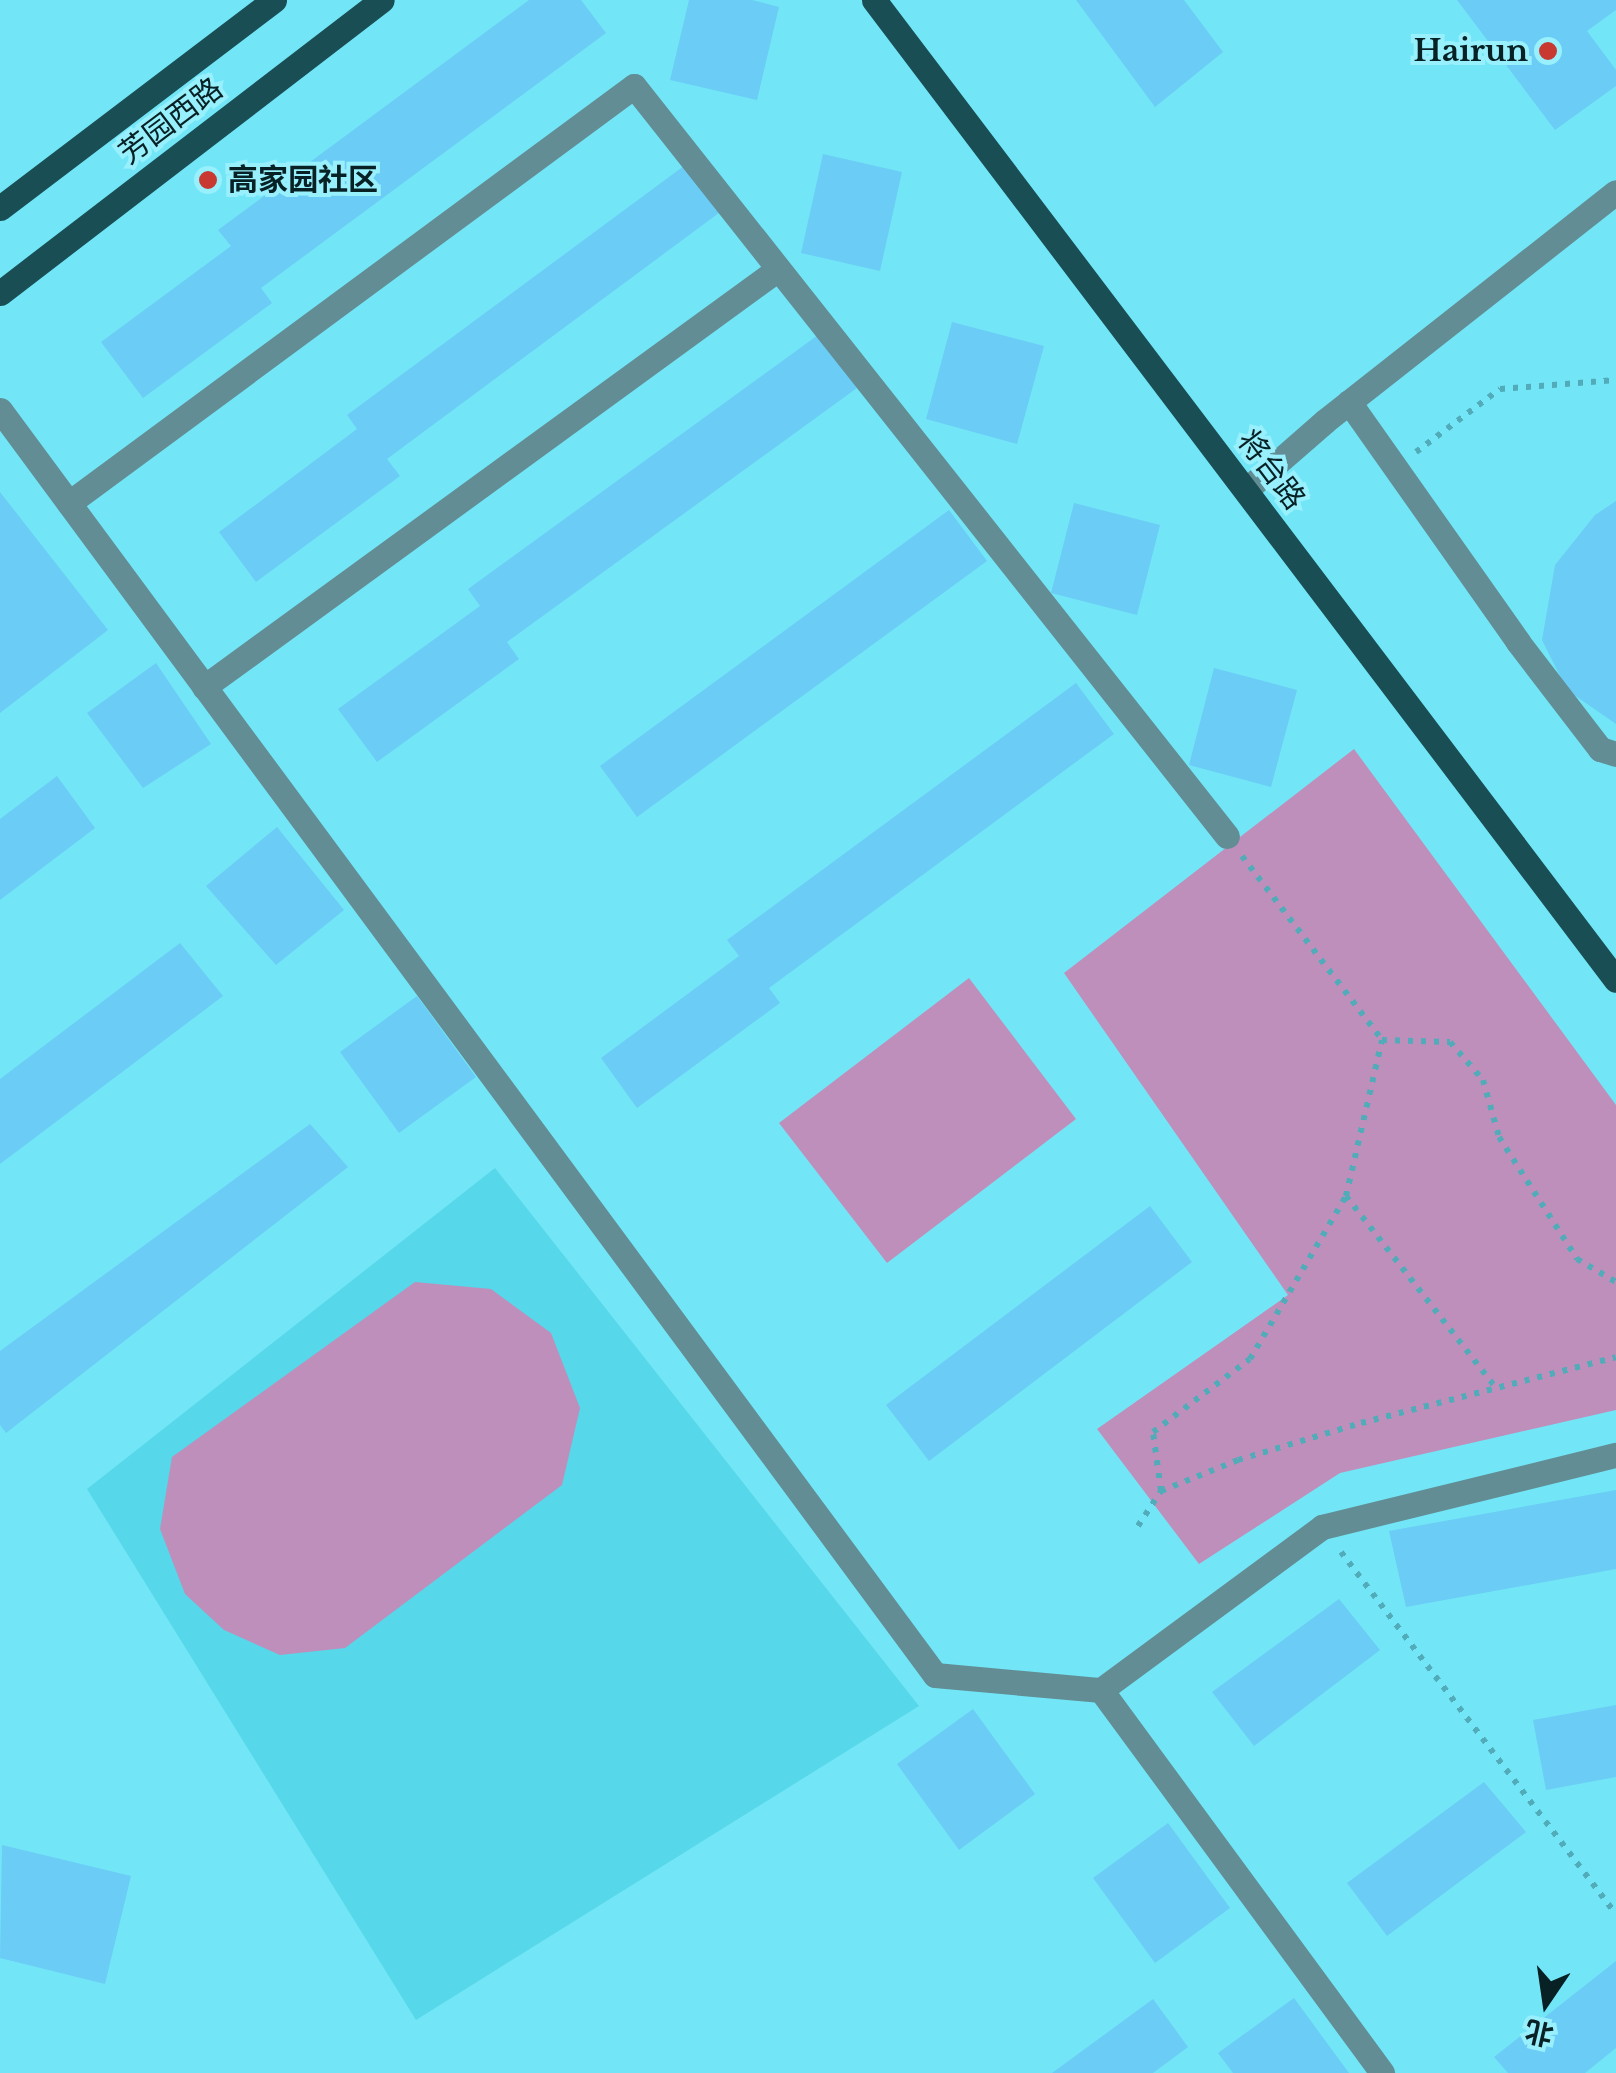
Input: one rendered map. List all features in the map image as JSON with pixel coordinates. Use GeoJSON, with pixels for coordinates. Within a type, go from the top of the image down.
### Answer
{"type":"FeatureCollection","features":[{"type":"Feature","properties":{"kind":"main road","name":"芳园西路"},"geometry":{"type":"LineString","coordinates":[[0,208],[274,0]]}},
{"type":"Feature","properties":{"kind":"main road","name":"芳园西路"},"geometry":{"type":"LineString","coordinates":[[0,293],[382,0]]}},
{"type":"Feature","properties":{"kind":"main road","name":"将台路"},"geometry":{"type":"LineString","coordinates":[[874,0],[1613,969]]}},
{"type":"Feature","properties":{"kind":"street"},"geometry":{"type":"LineString","coordinates":[[69,504],[634,86],[1227,836]]}},
{"type":"Feature","properties":{"kind":"street"},"geometry":{"type":"LineString","coordinates":[[1246,490],[1349,402],[1616,192]]}},
{"type":"Feature","properties":{"kind":"street"},"geometry":{"type":"LineString","coordinates":[[204,688],[778,268]]}},
{"type":"Feature","properties":{"kind":"street"},"geometry":{"type":"LineString","coordinates":[[1349,402],[1600,749],[1616,754]]}},
{"type":"Feature","properties":{"kind":"street"},"geometry":{"type":"LineString","coordinates":[[0,410],[935,1675],[1101,1690],[1322,1527],[1616,1455]]}},
{"type":"Feature","properties":{"kind":"street"},"geometry":{"type":"LineString","coordinates":[[1101,1690],[1382,2073]]}},
{"type":"Feature","properties":{"kind":"path"},"geometry":{"type":"LineString","coordinates":[[1395,468],[1500,389],[1616,380]]}},
{"type":"Feature","properties":{"kind":"path"},"geometry":{"type":"LineString","coordinates":[[1227,836],[1382,1040]]}},
{"type":"Feature","properties":{"kind":"path"},"geometry":{"type":"LineString","coordinates":[[1161,1491],[1153,1432],[1250,1359],[1346,1196],[1382,1040]]}},
{"type":"Feature","properties":{"kind":"path"},"geometry":{"type":"LineString","coordinates":[[1382,1040],[1450,1042],[1483,1080],[1499,1137],[1577,1258],[1616,1282]]}},
{"type":"Feature","properties":{"kind":"path"},"geometry":{"type":"LineString","coordinates":[[1346,1196],[1497,1388]]}},
{"type":"Feature","properties":{"kind":"path"},"geometry":{"type":"LineString","coordinates":[[1138,1526],[1161,1491],[1343,1428],[1616,1357]]}},
{"type":"Feature","properties":{"kind":"path"},"geometry":{"type":"LineString","coordinates":[[1322,1527],[1616,1914]]}},
{"type":"Feature","properties":{"kind":"shaded area"},"geometry":{"type":"Polygon","coordinates":[[[1354,749],[1616,1105],[1616,1410],[1340,1473],[1199,1564],[1097,1429],[1288,1295],[1064,973],[1354,749]]]}},
{"type":"Feature","properties":{"kind":"shaded area"},"geometry":{"type":"Polygon","coordinates":[[[969,978],[1076,1119],[887,1263],[779,1123],[969,978]]]}},
{"type":"Feature","properties":{"kind":"shaded area"},"geometry":{"type":"Polygon","coordinates":[[[495,1168],[919,1706],[416,2020],[87,1489],[495,1168]]]}},
{"type":"Feature","properties":{"kind":"shaded area"},"geometry":{"type":"Polygon","coordinates":[[[415,1282],[491,1289],[551,1333],[580,1408],[562,1485],[345,1648],[280,1655],[224,1630],[185,1594],[160,1529],[172,1457],[415,1282]]]}},
{"type":"Feature","properties":{"kind":"building"},"geometry":{"type":"Polygon","coordinates":[[[529,0],[581,0],[606,33],[261,288],[272,303],[143,398],[101,342],[231,246],[218,230],[529,0]]]}},
{"type":"Feature","properties":{"kind":"building"},"geometry":{"type":"Polygon","coordinates":[[[689,0],[752,0],[779,7],[757,100],[670,80],[689,0]]]}},
{"type":"Feature","properties":{"kind":"building"},"geometry":{"type":"Polygon","coordinates":[[[1076,0],[1184,0],[1223,52],[1155,107],[1076,0]]]}},
{"type":"Feature","properties":{"kind":"building","name":"Hairun"},"geometry":{"type":"Polygon","coordinates":[[[1457,0],[1616,0],[1616,10],[1587,31],[1616,70],[1616,86],[1555,130],[1457,0]]]}},
{"type":"Feature","properties":{"kind":"building"},"geometry":{"type":"Polygon","coordinates":[[[823,154],[902,172],[880,271],[801,253],[823,154]]]}},
{"type":"Feature","properties":{"kind":"building"},"geometry":{"type":"Polygon","coordinates":[[[696,157],[731,204],[387,459],[400,476],[256,582],[219,532],[357,429],[347,415],[696,157]]]}},
{"type":"Feature","properties":{"kind":"building"},"geometry":{"type":"Polygon","coordinates":[[[952,322],[1044,346],[1017,444],[926,419],[952,322]]]}},
{"type":"Feature","properties":{"kind":"building"},"geometry":{"type":"Polygon","coordinates":[[[818,335],[857,388],[507,642],[519,659],[377,762],[338,709],[480,606],[468,589],[818,335]]]}},
{"type":"Feature","properties":{"kind":"building"},"geometry":{"type":"Polygon","coordinates":[[[0,492],[108,630],[0,713],[0,492]]]}},
{"type":"Feature","properties":{"kind":"building"},"geometry":{"type":"Polygon","coordinates":[[[1616,501],[1616,724],[1567,690],[1542,640],[1555,565],[1595,515],[1616,501]]]}},
{"type":"Feature","properties":{"kind":"building"},"geometry":{"type":"Polygon","coordinates":[[[1074,503],[1160,525],[1137,615],[1051,593],[1074,503]]]}},
{"type":"Feature","properties":{"kind":"building"},"geometry":{"type":"Polygon","coordinates":[[[949,510],[987,561],[637,817],[600,766],[949,510]]]}},
{"type":"Feature","properties":{"kind":"building"},"geometry":{"type":"Polygon","coordinates":[[[156,663],[211,744],[143,788],[87,713],[156,663]]]}},
{"type":"Feature","properties":{"kind":"building"},"geometry":{"type":"Polygon","coordinates":[[[1214,668],[1297,690],[1271,787],[1189,765],[1214,668]]]}},
{"type":"Feature","properties":{"kind":"building"},"geometry":{"type":"Polygon","coordinates":[[[1076,683],[1114,734],[769,988],[780,1003],[637,1108],[601,1058],[739,956],[727,940],[1076,683]]]}},
{"type":"Feature","properties":{"kind":"building"},"geometry":{"type":"Polygon","coordinates":[[[57,776],[95,828],[0,900],[0,819],[57,776]]]}},
{"type":"Feature","properties":{"kind":"building"},"geometry":{"type":"Polygon","coordinates":[[[277,827],[344,910],[276,965],[206,886],[277,827]]]}},
{"type":"Feature","properties":{"kind":"building"},"geometry":{"type":"Polygon","coordinates":[[[180,943],[223,996],[0,1164],[0,1079],[180,943]]]}},
{"type":"Feature","properties":{"kind":"building"},"geometry":{"type":"Polygon","coordinates":[[[417,996],[476,1077],[399,1133],[340,1052],[417,996]]]}},
{"type":"Feature","properties":{"kind":"building"},"geometry":{"type":"Polygon","coordinates":[[[310,1124],[348,1167],[6,1433],[0,1425],[0,1351],[310,1124]]]}},
{"type":"Feature","properties":{"kind":"building"},"geometry":{"type":"Polygon","coordinates":[[[1150,1206],[1192,1262],[929,1461],[886,1405],[1150,1206]]]}},
{"type":"Feature","properties":{"kind":"building"},"geometry":{"type":"Polygon","coordinates":[[[1616,1490],[1616,1569],[1406,1607],[1389,1531],[1616,1490]]]}},
{"type":"Feature","properties":{"kind":"building"},"geometry":{"type":"Polygon","coordinates":[[[1339,1599],[1380,1650],[1254,1746],[1212,1692],[1339,1599]]]}},
{"type":"Feature","properties":{"kind":"building"},"geometry":{"type":"Polygon","coordinates":[[[1616,1705],[1616,1777],[1546,1790],[1533,1720],[1616,1705]]]}},
{"type":"Feature","properties":{"kind":"building"},"geometry":{"type":"Polygon","coordinates":[[[973,1709],[1035,1794],[959,1850],[897,1764],[973,1709]]]}},
{"type":"Feature","properties":{"kind":"building"},"geometry":{"type":"Polygon","coordinates":[[[1484,1782],[1526,1832],[1387,1936],[1347,1883],[1484,1782]]]}},
{"type":"Feature","properties":{"kind":"building"},"geometry":{"type":"Polygon","coordinates":[[[1168,1823],[1230,1908],[1155,1963],[1093,1878],[1168,1823]]]}},
{"type":"Feature","properties":{"kind":"building"},"geometry":{"type":"Polygon","coordinates":[[[2,1845],[131,1876],[105,1984],[0,1958],[2,1845]]]}},
{"type":"Feature","properties":{"kind":"building"},"geometry":{"type":"Polygon","coordinates":[[[1616,1961],[1616,2048],[1585,2073],[1508,2073],[1494,2057],[1616,1961]]]}},
{"type":"Feature","properties":{"kind":"building"},"geometry":{"type":"Polygon","coordinates":[[[1294,1998],[1349,2073],[1233,2073],[1218,2053],[1294,1998]]]}},
{"type":"Feature","properties":{"kind":"building"},"geometry":{"type":"Polygon","coordinates":[[[1153,1999],[1188,2047],[1153,2073],[1052,2073],[1153,1999]]]}},
{"type":"Feature","properties":{"kind":"place","name":"Hairun"},"geometry":{"type":"Point","coordinates":[1548,51]}},
{"type":"Feature","properties":{"kind":"place","name":"高家园社区"},"geometry":{"type":"Point","coordinates":[208,180]}}]}
